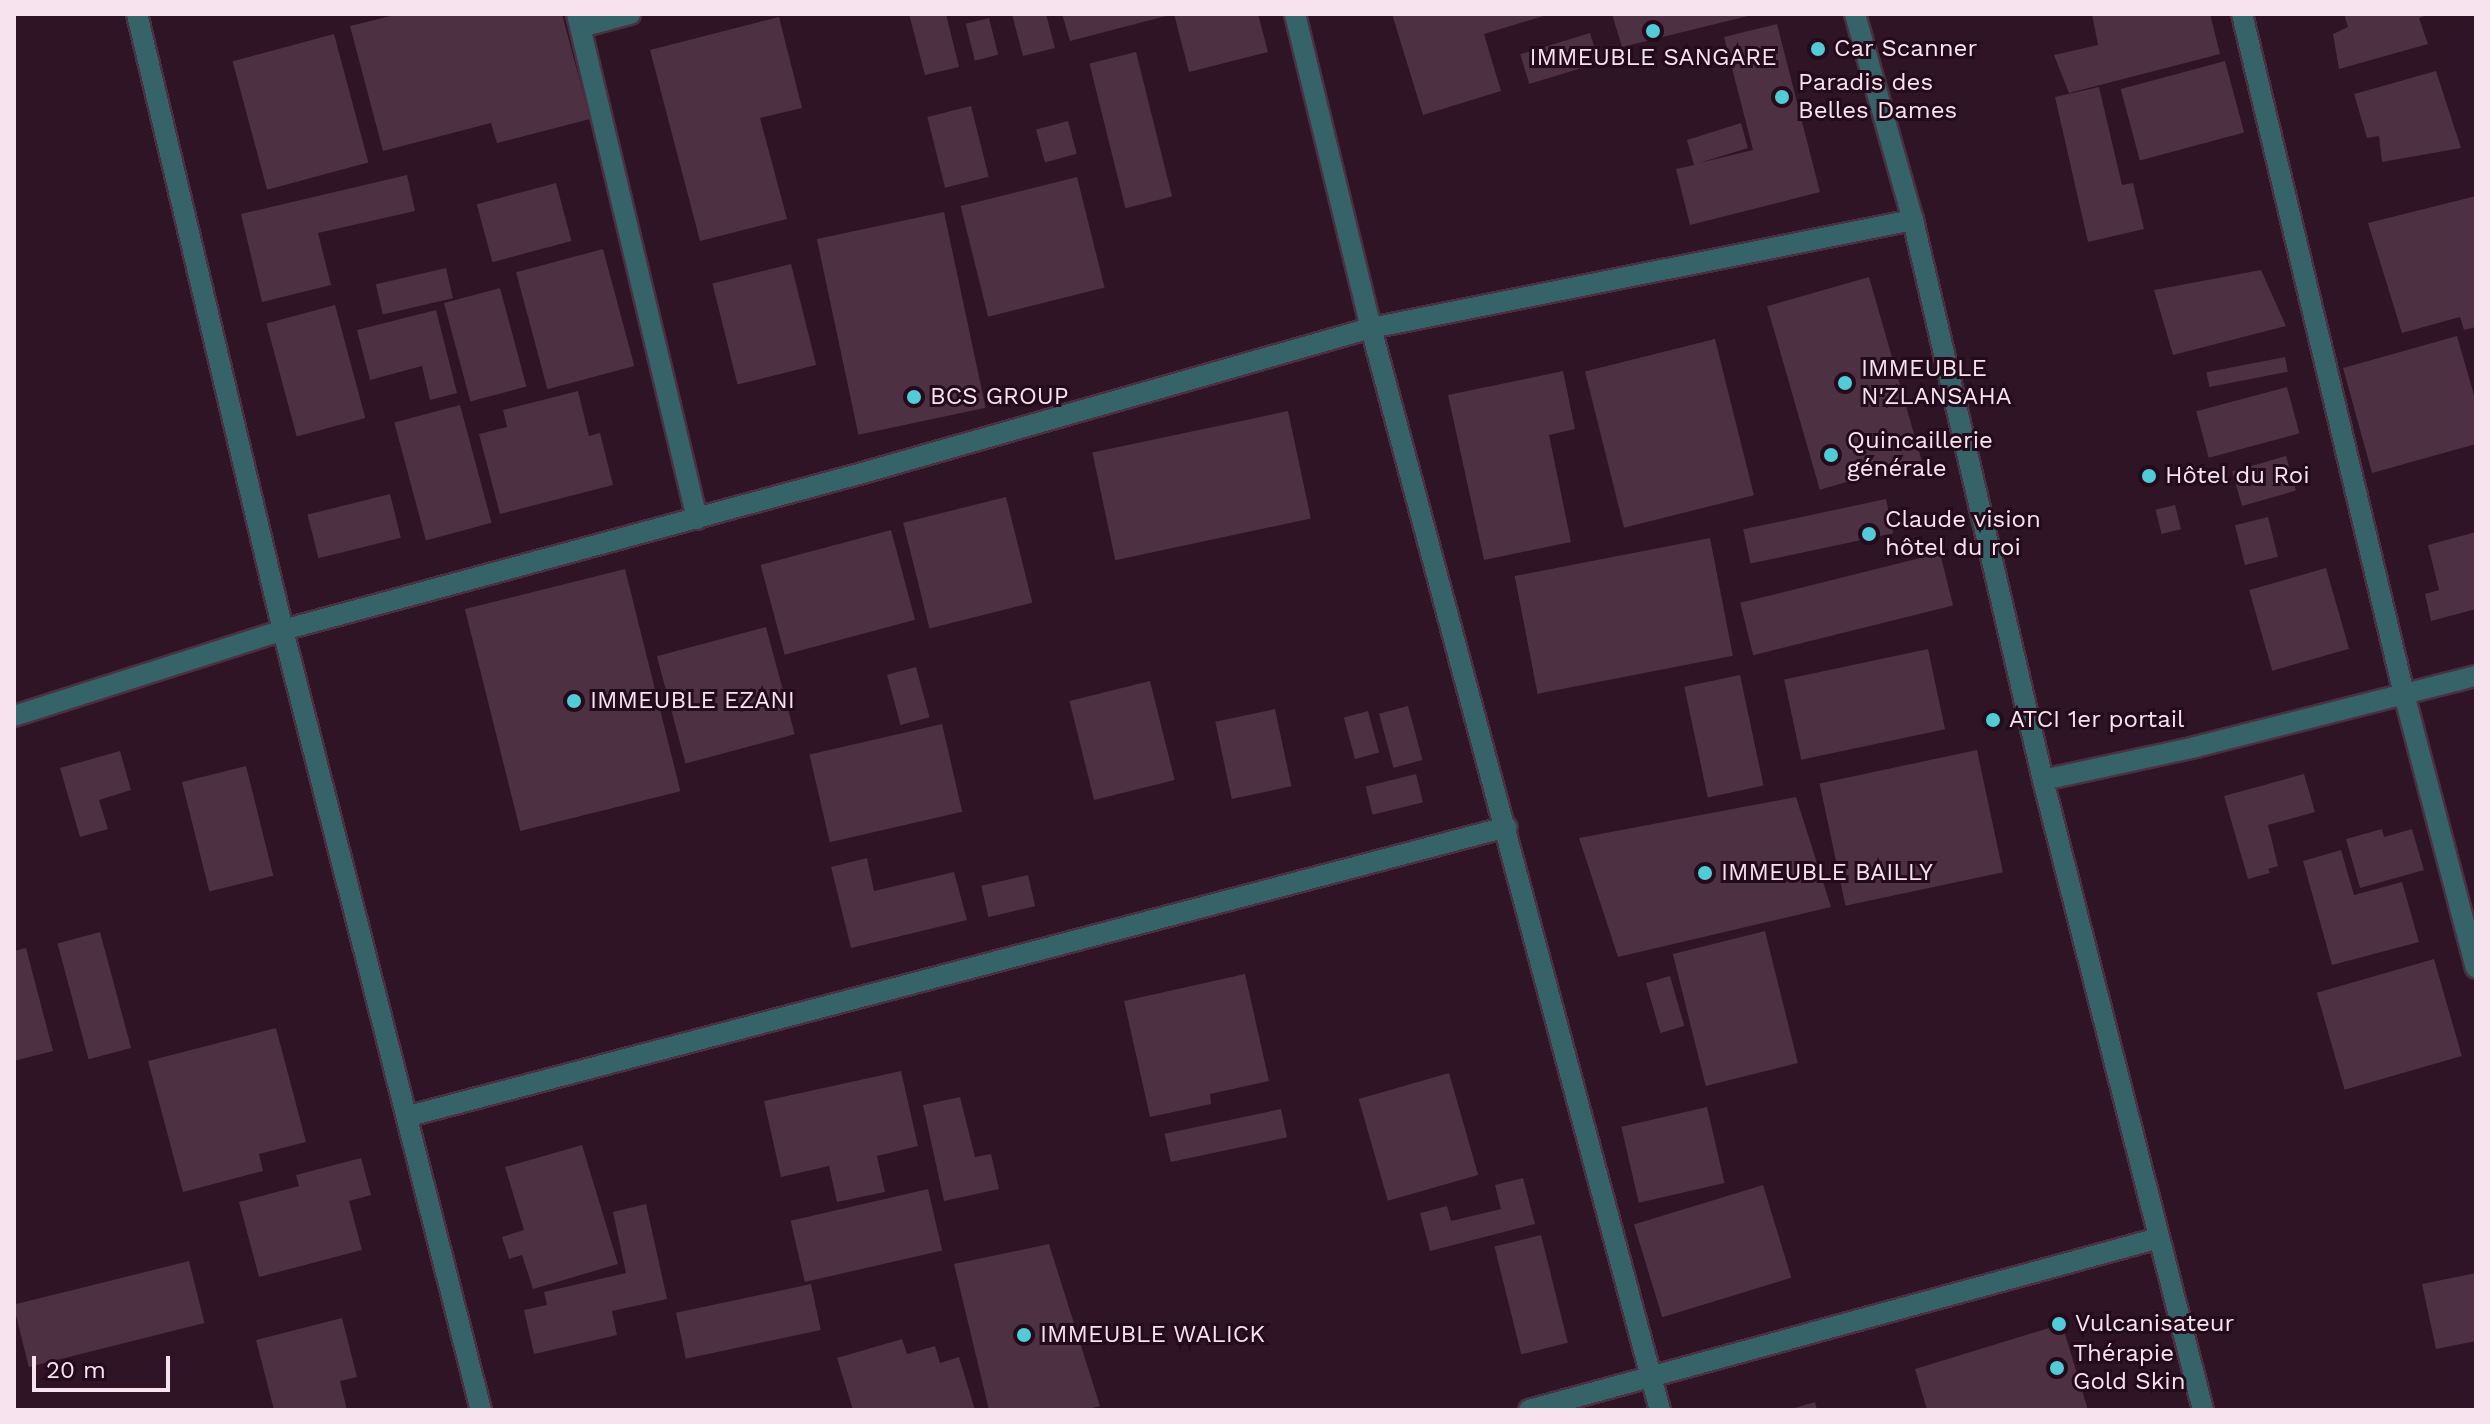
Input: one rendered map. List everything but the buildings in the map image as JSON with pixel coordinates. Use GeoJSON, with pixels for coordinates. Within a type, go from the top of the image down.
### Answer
{"type":"FeatureCollection","features":[{"type":"Feature","properties":{"kind":"street"},"geometry":{"type":"LineString","coordinates":[[137,14],[283,630],[409,1116],[481,1410]]}},
{"type":"Feature","properties":{"kind":"street"},"geometry":{"type":"LineString","coordinates":[[630,14],[579,21],[697,519]]}},
{"type":"Feature","properties":{"kind":"street"},"geometry":{"type":"LineString","coordinates":[[1295,14],[1371,328],[1507,827],[1660,1410]]}},
{"type":"Feature","properties":{"kind":"street"},"geometry":{"type":"LineString","coordinates":[[1855,14],[1913,220],[2043,780],[2203,1410]]}},
{"type":"Feature","properties":{"kind":"street"},"geometry":{"type":"LineString","coordinates":[[2242,14],[2404,694],[2476,968]]}},
{"type":"Feature","properties":{"kind":"street"},"geometry":{"type":"LineString","coordinates":[[14,716],[283,630],[697,519],[1371,328],[1913,220]]}},
{"type":"Feature","properties":{"kind":"street"},"geometry":{"type":"LineString","coordinates":[[2043,780],[2195,747],[2476,676]]}},
{"type":"Feature","properties":{"kind":"street"},"geometry":{"type":"LineString","coordinates":[[409,1116],[1507,827]]}},
{"type":"Feature","properties":{"kind":"street"},"geometry":{"type":"LineString","coordinates":[[1529,1410],[2159,1238]]}},
{"type":"Feature","properties":{"kind":"place","name":"IMMEUBLE SANGARE"},"geometry":{"type":"Point","coordinates":[1653,31]}},
{"type":"Feature","properties":{"kind":"place","name":"Car Scanner"},"geometry":{"type":"Point","coordinates":[1818,49]}},
{"type":"Feature","properties":{"kind":"place","name":"Paradis des Belles Dames"},"geometry":{"type":"Point","coordinates":[1782,97]}},
{"type":"Feature","properties":{"kind":"place","name":"IMMEUBLE N'ZLANSAHA"},"geometry":{"type":"Point","coordinates":[1845,383]}},
{"type":"Feature","properties":{"kind":"place","name":"BCS GROUP"},"geometry":{"type":"Point","coordinates":[914,397]}},
{"type":"Feature","properties":{"kind":"place","name":"Quincaillerie générale"},"geometry":{"type":"Point","coordinates":[1831,455]}},
{"type":"Feature","properties":{"kind":"place","name":"Hôtel du Roi"},"geometry":{"type":"Point","coordinates":[2149,476]}},
{"type":"Feature","properties":{"kind":"place","name":"Claude vision hôtel du roi"},"geometry":{"type":"Point","coordinates":[1869,534]}},
{"type":"Feature","properties":{"kind":"place","name":"IMMEUBLE EZANI"},"geometry":{"type":"Point","coordinates":[574,701]}},
{"type":"Feature","properties":{"kind":"place","name":"ATCI 1er portail"},"geometry":{"type":"Point","coordinates":[1993,720]}},
{"type":"Feature","properties":{"kind":"place","name":"IMMEUBLE BAILLY"},"geometry":{"type":"Point","coordinates":[1705,873]}},
{"type":"Feature","properties":{"kind":"place","name":"Vulcanisateur"},"geometry":{"type":"Point","coordinates":[2059,1324]}},
{"type":"Feature","properties":{"kind":"place","name":"IMMEUBLE WALICK"},"geometry":{"type":"Point","coordinates":[1024,1335]}},
{"type":"Feature","properties":{"kind":"place","name":"Thérapie Gold Skin"},"geometry":{"type":"Point","coordinates":[2057,1368]}}]}
